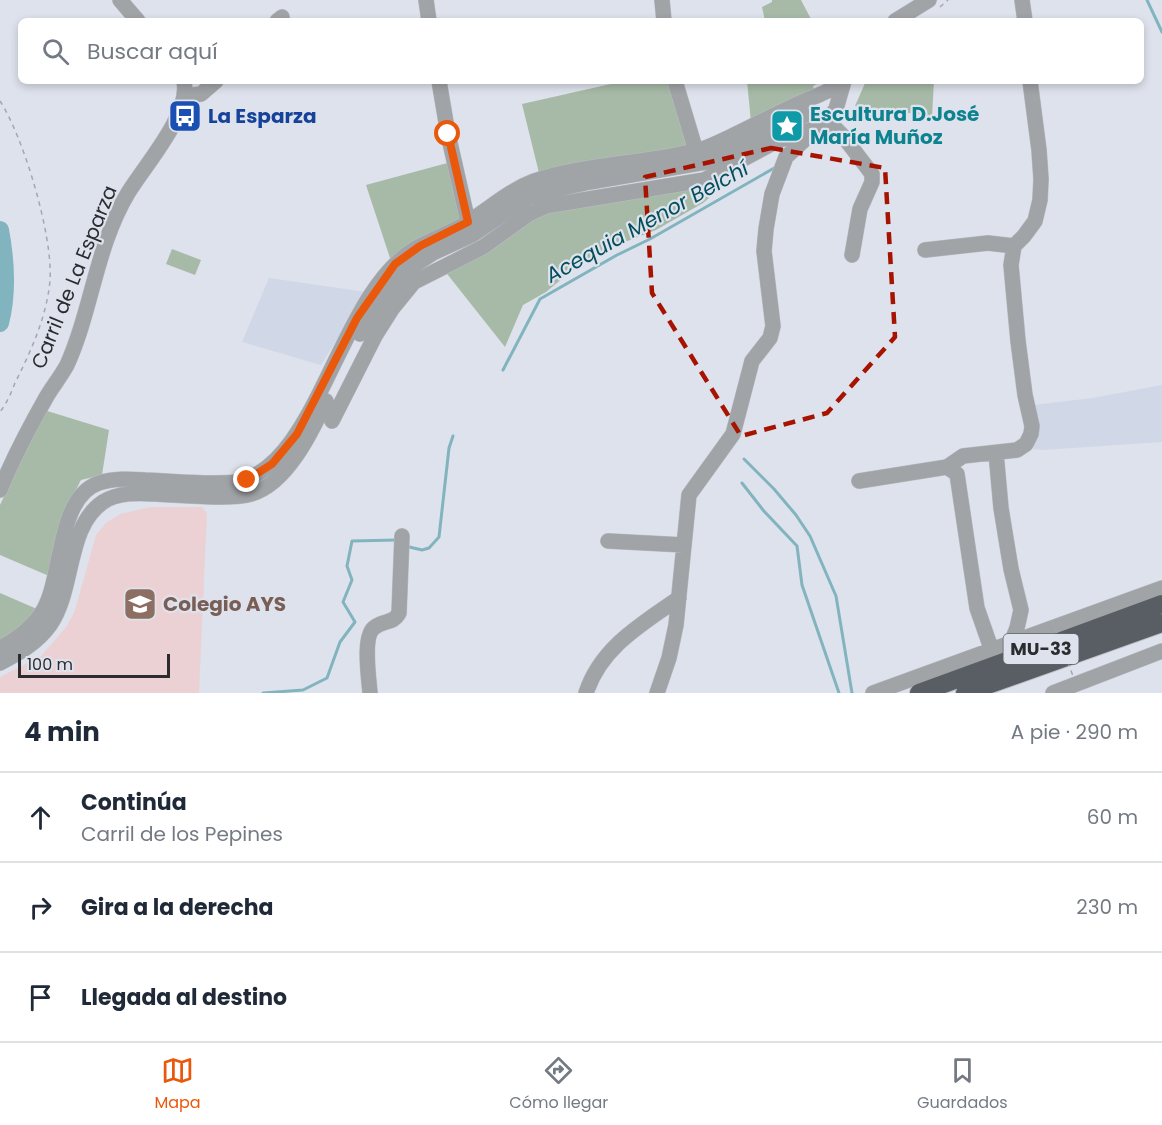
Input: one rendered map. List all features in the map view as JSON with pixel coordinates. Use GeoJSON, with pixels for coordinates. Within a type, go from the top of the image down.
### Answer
{"type":"FeatureCollection","features":[{"type":"Feature","properties":{"kind":"highway","name":"MU-33"},"geometry":{"type":"LineString","coordinates":[[919,693],[1162,604]]}},
{"type":"Feature","properties":{"kind":"highway","name":"MU-33"},"geometry":{"type":"LineString","coordinates":[[965,693],[1162,623]]}},
{"type":"Feature","properties":{"kind":"street"},"geometry":{"type":"LineString","coordinates":[[120,0],[135,18]]}},
{"type":"Feature","properties":{"kind":"street"},"geometry":{"type":"LineString","coordinates":[[426,0],[429,18]]}},
{"type":"Feature","properties":{"kind":"street"},"geometry":{"type":"LineString","coordinates":[[662,0],[664,18]]}},
{"type":"Feature","properties":{"kind":"street"},"geometry":{"type":"LineString","coordinates":[[901,18],[929,0]]}},
{"type":"Feature","properties":{"kind":"street"},"geometry":{"type":"LineString","coordinates":[[1023,0],[1025,18]]}},
{"type":"Feature","properties":{"kind":"street"},"geometry":{"type":"LineString","coordinates":[[184,88],[201,94],[213,84]]}},
{"type":"Feature","properties":{"kind":"street"},"geometry":{"type":"LineString","coordinates":[[440,84],[468,222]]}},
{"type":"Feature","properties":{"kind":"street"},"geometry":{"type":"LineString","coordinates":[[676,84],[696,151]]}},
{"type":"Feature","properties":{"kind":"street"},"geometry":{"type":"LineString","coordinates":[[0,648],[24,632],[43,611],[52,590],[69,519],[75,504],[89,489],[105,482],[125,479],[236,482],[252,478],[265,470],[297,434],[357,318],[395,264],[420,246],[468,222],[514,190],[539,180],[588,168],[696,151],[839,84]]}},
{"type":"Feature","properties":{"kind":"street"},"geometry":{"type":"LineString","coordinates":[[786,157],[823,123],[839,84]]}},
{"type":"Feature","properties":{"kind":"street"},"geometry":{"type":"LineString","coordinates":[[859,480],[947,467],[963,456],[1017,450],[1026,444],[1031,434],[1032,426],[1012,291],[1011,265],[1014,246],[1035,221],[1040,201],[1039,150],[1030,84]]}},
{"type":"Feature","properties":{"kind":"street","name":"Carril de La Esparza"},"geometry":{"type":"LineString","coordinates":[[0,490],[47,396],[66,367],[82,326],[99,264],[119,212],[145,167],[174,124],[184,88]]}},
{"type":"Feature","properties":{"kind":"street"},"geometry":{"type":"LineString","coordinates":[[0,663],[34,642],[54,619],[63,598],[82,528],[91,513],[101,503],[112,497],[134,494],[248,495],[264,488],[278,477],[306,440],[368,320],[401,274],[411,266],[472,235],[519,202],[536,194],[590,182],[706,162],[805,115]]}},
{"type":"Feature","properties":{"kind":"street"},"geometry":{"type":"LineString","coordinates":[[332,421],[375,336],[392,309],[414,282],[483,248],[529,214],[546,206],[704,180],[777,141],[823,123]]}},
{"type":"Feature","properties":{"kind":"street"},"geometry":{"type":"LineString","coordinates":[[823,123],[843,135],[872,174],[872,182],[860,209],[852,255]]}},
{"type":"Feature","properties":{"kind":"street"},"geometry":{"type":"LineString","coordinates":[[657,693],[673,640],[680,598],[689,495],[733,434],[752,361],[770,338],[773,326],[765,251],[772,194],[786,157],[786,145],[783,141],[777,141]]}},
{"type":"Feature","properties":{"kind":"street"},"geometry":{"type":"LineString","coordinates":[[925,250],[988,243],[1014,246]]}},
{"type":"Feature","properties":{"kind":"street"},"geometry":{"type":"LineString","coordinates":[[996,453],[1001,508],[1011,569],[1021,610],[1010,645]]}},
{"type":"Feature","properties":{"kind":"street"},"geometry":{"type":"LineString","coordinates":[[947,467],[957,474],[977,608],[992,651]]}},
{"type":"Feature","properties":{"kind":"street"},"geometry":{"type":"LineString","coordinates":[[370,693],[369,635],[374,627],[394,619],[399,613],[402,536]]}},
{"type":"Feature","properties":{"kind":"street"},"geometry":{"type":"LineString","coordinates":[[608,541],[684,545]]}},
{"type":"Feature","properties":{"kind":"street"},"geometry":{"type":"LineString","coordinates":[[873,693],[1162,588]]}},
{"type":"Feature","properties":{"kind":"street"},"geometry":{"type":"LineString","coordinates":[[586,693],[604,657],[636,627],[680,598]]}},
{"type":"Feature","properties":{"kind":"street"},"geometry":{"type":"LineString","coordinates":[[1053,693],[1162,651]]}},
{"type":"Feature","properties":{"kind":"path"},"geometry":{"type":"LineString","coordinates":[[0,101],[9,115],[26,158],[41,209],[48,247],[50,279],[44,316],[23,368],[0,411]]}},
{"type":"Feature","properties":{"kind":"path"},"geometry":{"type":"LineString","coordinates":[[1052,620],[1073,676]]}},
{"type":"Feature","properties":{"kind":"highlighted area"},"geometry":{"type":"Polygon","coordinates":[[[771,148],[885,168],[895,337],[827,413],[741,436],[652,293],[645,177],[771,148]]]}},
{"type":"Feature","properties":{"kind":"shaded area"},"geometry":{"type":"Polygon","coordinates":[[[269,278],[366,292],[321,365],[242,342],[269,278]]]}},
{"type":"Feature","properties":{"kind":"shaded area"},"geometry":{"type":"Polygon","coordinates":[[[1162,385],[1162,442],[1033,449],[1038,431],[1033,405],[1093,398],[1162,385]]]}},
{"type":"Feature","properties":{"kind":"shaded area","name":"Colegio AYS"},"geometry":{"type":"Polygon","coordinates":[[[151,507],[202,507],[207,513],[199,693],[0,693],[0,677],[41,656],[67,626],[75,610],[96,535],[106,523],[120,514],[151,507]]]}},
{"type":"Feature","properties":{"kind":"green space"},"geometry":{"type":"Polygon","coordinates":[[[772,0],[801,0],[810,18],[764,18],[762,7],[772,0]]]}},
{"type":"Feature","properties":{"kind":"green space"},"geometry":{"type":"Polygon","coordinates":[[[611,84],[671,84],[687,144],[682,148],[540,177],[522,104],[611,84]]]}},
{"type":"Feature","properties":{"kind":"green space"},"geometry":{"type":"Polygon","coordinates":[[[747,84],[817,84],[813,86],[815,92],[751,122],[747,84]]]}},
{"type":"Feature","properties":{"kind":"green space"},"geometry":{"type":"Polygon","coordinates":[[[865,84],[934,84],[932,116],[855,106],[865,84]]]}},
{"type":"Feature","properties":{"kind":"green space"},"geometry":{"type":"Polygon","coordinates":[[[451,162],[463,220],[391,261],[366,185],[451,162]]]}},
{"type":"Feature","properties":{"kind":"green space"},"geometry":{"type":"Polygon","coordinates":[[[701,188],[709,193],[709,198],[703,203],[656,230],[604,250],[580,264],[546,292],[523,305],[505,347],[444,270],[548,210],[701,188]]]}},
{"type":"Feature","properties":{"kind":"green space"},"geometry":{"type":"Polygon","coordinates":[[[172,249],[201,260],[195,275],[166,264],[172,249]]]}},
{"type":"Feature","properties":{"kind":"green space"},"geometry":{"type":"Polygon","coordinates":[[[44,410],[109,430],[102,475],[81,480],[64,513],[49,576],[0,555],[0,505],[44,410]]]}},
{"type":"Feature","properties":{"kind":"green space"},"geometry":{"type":"Polygon","coordinates":[[[0,593],[37,609],[28,620],[0,642],[0,593]]]}},
{"type":"Feature","properties":{"kind":"waterway"},"geometry":{"type":"LineString","coordinates":[[1147,0],[1162,32]]}},
{"type":"Feature","properties":{"kind":"waterway","name":"Acequia Menor Belchí"},"geometry":{"type":"LineString","coordinates":[[503,370],[540,299],[776,167]]}},
{"type":"Feature","properties":{"kind":"waterway"},"geometry":{"type":"LineString","coordinates":[[0,230],[5,277],[0,323]]}},
{"type":"Feature","properties":{"kind":"waterway","name":"Acequia Menor Belchí"},"geometry":{"type":"LineString","coordinates":[[405,546],[422,550],[429,548],[439,537],[449,448],[453,436]]}},
{"type":"Feature","properties":{"kind":"waterway"},"geometry":{"type":"LineString","coordinates":[[744,459],[774,489],[810,536],[836,596],[852,693]]}},
{"type":"Feature","properties":{"kind":"waterway"},"geometry":{"type":"LineString","coordinates":[[742,483],[763,510],[797,546],[802,585],[839,693]]}},
{"type":"Feature","properties":{"kind":"waterway","name":"Acequia Menor Belchí"},"geometry":{"type":"LineString","coordinates":[[263,693],[303,690],[327,678],[340,642],[355,622],[343,602],[352,580],[347,566],[352,541],[397,540]]}},
{"type":"Feature","properties":{"kind":"place","name":"La Esparza"},"geometry":{"type":"Point","coordinates":[185,116]}},
{"type":"Feature","properties":{"kind":"place","name":"Escultura D.José María Muñoz"},"geometry":{"type":"Point","coordinates":[787,126]}},
{"type":"Feature","properties":{"kind":"place","name":"Colegio AYS"},"geometry":{"type":"Point","coordinates":[140,604]}},
{"type":"Feature","properties":{"kind":"route"},"geometry":{"type":"LineString","coordinates":[[247,480],[272,464],[297,434],[357,318],[395,264],[420,246],[468,222],[448,134]]}}]}
